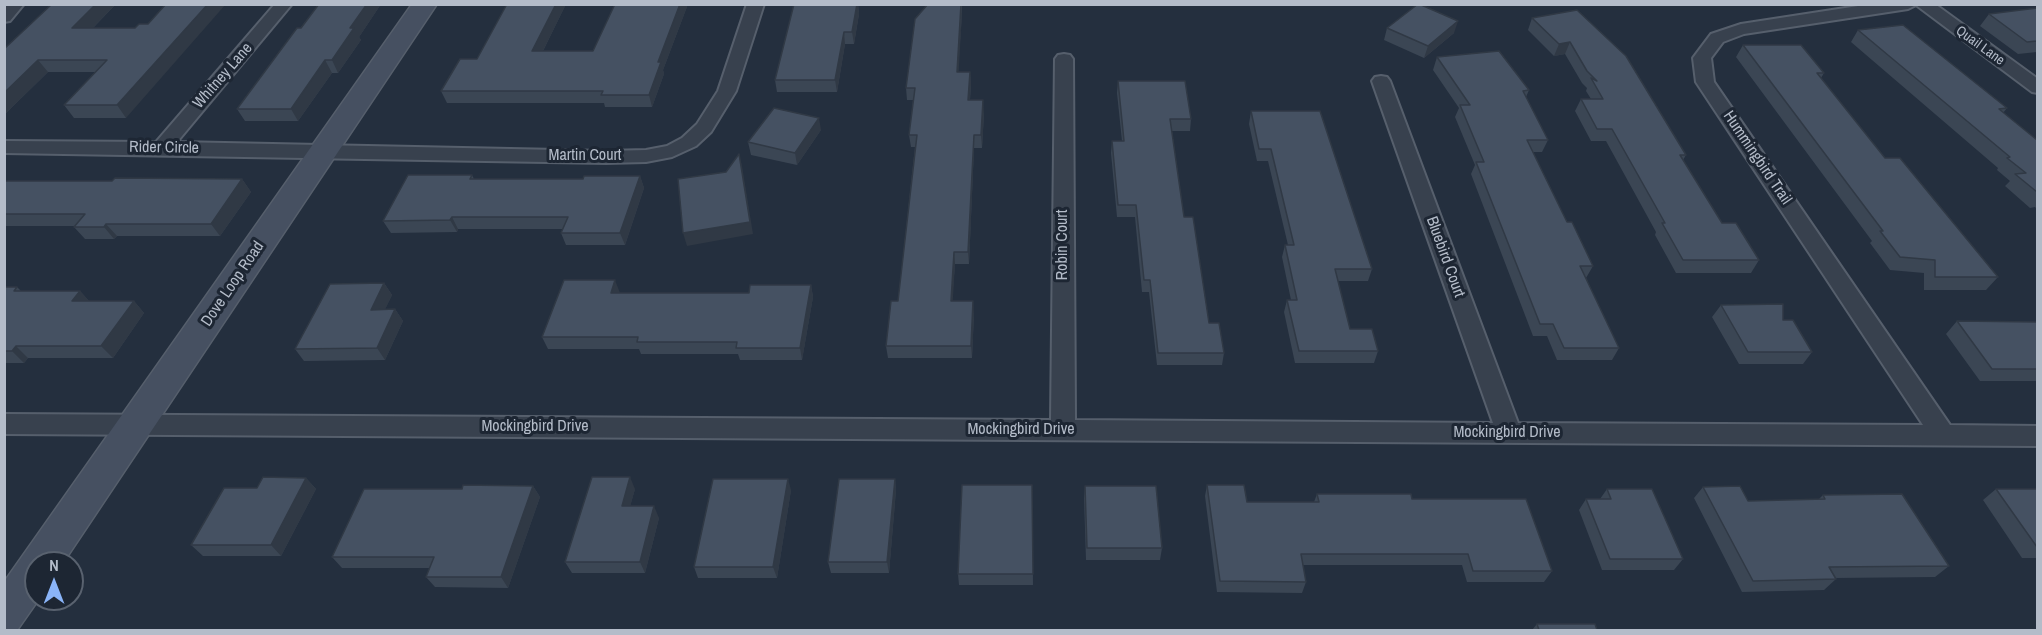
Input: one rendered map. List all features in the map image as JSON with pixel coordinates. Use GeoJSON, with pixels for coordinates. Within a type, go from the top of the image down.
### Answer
{"type":"FeatureCollection","features":[{"type":"Feature","properties":{"kind":"street"},"geometry":{"type":"LineString","coordinates":[[4,17],[16,4]]}},
{"type":"Feature","properties":{"kind":"street","name":"Whitney Lane"},"geometry":{"type":"LineString","coordinates":[[161,148],[284,4]]}},
{"type":"Feature","properties":{"kind":"street","name":"Dove Loop Road"},"geometry":{"type":"LineString","coordinates":[[49,551],[425,4]]}},
{"type":"Feature","properties":{"kind":"street","name":"Martin Court"},"geometry":{"type":"LineString","coordinates":[[323,153],[606,157],[646,156],[672,151],[689,142],[704,128],[727,91],[756,4]]}},
{"type":"Feature","properties":{"kind":"street","name":"Hummingbird Trail"},"geometry":{"type":"LineString","coordinates":[[1908,4],[1741,29],[1717,38],[1702,57],[1706,82],[1944,436]]}},
{"type":"Feature","properties":{"kind":"street","name":"Quail Lane"},"geometry":{"type":"LineString","coordinates":[[1923,4],[2037,88]]}},
{"type":"Feature","properties":{"kind":"street","name":"Robin Court"},"geometry":{"type":"LineString","coordinates":[[1063,431],[1064,59]]}},
{"type":"Feature","properties":{"kind":"street","name":"Bluebird Court"},"geometry":{"type":"LineString","coordinates":[[1381,81],[1509,433]]}},
{"type":"Feature","properties":{"kind":"street","name":"Rider Circle"},"geometry":{"type":"LineString","coordinates":[[4,147],[161,148],[323,153]]}},
{"type":"Feature","properties":{"kind":"street","name":"Mockingbird Drive"},"geometry":{"type":"LineString","coordinates":[[4,424],[2037,436]]}},
{"type":"Feature","properties":{"kind":"street"},"geometry":{"type":"LineString","coordinates":[[4,616],[24,587]]}},
{"type":"Feature","properties":{"kind":"building"},"geometry":{"type":"Polygon","coordinates":[[[52,4],[96,4],[72,28],[135,28],[139,24],[148,24],[166,4],[208,4],[117,105],[64,105],[107,60],[38,60],[4,93],[4,49],[52,4]]]}},
{"type":"Feature","properties":{"kind":"building"},"geometry":{"type":"Polygon","coordinates":[[[319,4],[367,4],[332,60],[325,60],[291,109],[237,109],[297,28],[301,28],[319,4]]]}},
{"type":"Feature","properties":{"kind":"building"},"geometry":{"type":"Polygon","coordinates":[[[507,4],[556,4],[532,51],[593,51],[615,4],[680,4],[658,62],[661,62],[649,95],[601,95],[603,91],[441,91],[460,59],[477,59],[507,4]]]}},
{"type":"Feature","properties":{"kind":"building"},"geometry":{"type":"Polygon","coordinates":[[[794,4],[857,4],[852,32],[844,32],[835,80],[775,80],[794,4]]]}},
{"type":"Feature","properties":{"kind":"building"},"geometry":{"type":"Polygon","coordinates":[[[928,4],[961,4],[957,72],[970,72],[968,100],[983,100],[981,135],[974,135],[968,252],[954,252],[951,301],[973,301],[971,346],[886,346],[891,301],[898,301],[917,135],[909,135],[915,88],[906,88],[915,19],[928,4]]]}},
{"type":"Feature","properties":{"kind":"building"},"geometry":{"type":"Polygon","coordinates":[[[1418,4],[1458,21],[1428,46],[1387,28],[1418,4]]]}},
{"type":"Feature","properties":{"kind":"building"},"geometry":{"type":"Polygon","coordinates":[[[2037,8],[2037,41],[2027,42],[1989,14],[2037,8]]]}},
{"type":"Feature","properties":{"kind":"building"},"geometry":{"type":"Polygon","coordinates":[[[1577,10],[1626,56],[1686,155],[1680,155],[1722,223],[1736,223],[1759,260],[1683,260],[1662,223],[1665,223],[1612,129],[1597,129],[1581,99],[1603,99],[1591,78],[1597,81],[1587,71],[1570,42],[1559,44],[1532,18],[1577,10]]]}},
{"type":"Feature","properties":{"kind":"building"},"geometry":{"type":"Polygon","coordinates":[[[1903,25],[2007,108],[1999,109],[2037,140],[2037,192],[2015,174],[2026,173],[2007,158],[2010,157],[1858,30],[1903,25]]]}},
{"type":"Feature","properties":{"kind":"building"},"geometry":{"type":"Polygon","coordinates":[[[1743,45],[1801,45],[1824,73],[1817,73],[1885,158],[1900,158],[1998,277],[1935,277],[1935,260],[1900,257],[1880,231],[1883,231],[1743,45]]]}},
{"type":"Feature","properties":{"kind":"building"},"geometry":{"type":"Polygon","coordinates":[[[1499,51],[1529,90],[1523,91],[1548,140],[1527,140],[1567,222],[1572,222],[1593,266],[1580,266],[1619,348],[1564,348],[1553,324],[1540,324],[1476,162],[1484,162],[1460,105],[1470,105],[1437,57],[1499,51]]]}},
{"type":"Feature","properties":{"kind":"building"},"geometry":{"type":"Polygon","coordinates":[[[1118,81],[1185,81],[1191,119],[1170,119],[1184,217],[1193,217],[1209,323],[1219,323],[1224,353],[1158,353],[1150,280],[1144,280],[1136,205],[1118,205],[1112,141],[1124,141],[1118,81]]]}},
{"type":"Feature","properties":{"kind":"building"},"geometry":{"type":"Polygon","coordinates":[[[774,108],[819,118],[795,153],[748,142],[774,108]]]}},
{"type":"Feature","properties":{"kind":"building"},"geometry":{"type":"Polygon","coordinates":[[[1251,111],[1320,111],[1372,269],[1335,269],[1350,329],[1372,329],[1378,351],[1299,351],[1287,300],[1297,300],[1285,245],[1294,245],[1271,149],[1259,149],[1251,111]]]}},
{"type":"Feature","properties":{"kind":"building"},"geometry":{"type":"Polygon","coordinates":[[[739,154],[750,222],[683,233],[678,179],[726,172],[739,154]]]}},
{"type":"Feature","properties":{"kind":"building"},"geometry":{"type":"Polygon","coordinates":[[[408,175],[472,175],[470,179],[583,179],[584,176],[640,176],[620,233],[561,233],[568,217],[452,217],[450,220],[383,221],[408,175]]]}},
{"type":"Feature","properties":{"kind":"building"},"geometry":{"type":"Polygon","coordinates":[[[115,178],[242,179],[211,224],[106,224],[104,227],[74,227],[85,214],[4,214],[4,181],[112,181],[115,178]]]}},
{"type":"Feature","properties":{"kind":"building"},"geometry":{"type":"Polygon","coordinates":[[[564,280],[615,280],[611,293],[749,293],[750,285],[811,285],[800,348],[736,348],[737,342],[637,342],[638,337],[542,337],[564,280]]]}},
{"type":"Feature","properties":{"kind":"building"},"geometry":{"type":"Polygon","coordinates":[[[384,283],[371,310],[395,309],[377,348],[295,349],[330,284],[384,283]]]}},
{"type":"Feature","properties":{"kind":"building"},"geometry":{"type":"Polygon","coordinates":[[[4,287],[17,287],[14,291],[80,291],[72,301],[134,301],[101,346],[16,346],[12,351],[4,351],[4,287]]]}},
{"type":"Feature","properties":{"kind":"building"},"geometry":{"type":"Polygon","coordinates":[[[1783,304],[1783,320],[1793,320],[1812,352],[1748,352],[1721,305],[1783,304]]]}},
{"type":"Feature","properties":{"kind":"building"},"geometry":{"type":"Polygon","coordinates":[[[1957,321],[2037,322],[2037,369],[1992,369],[1957,321]]]}},
{"type":"Feature","properties":{"kind":"building"},"geometry":{"type":"Polygon","coordinates":[[[263,477],[306,478],[271,545],[191,545],[224,488],[257,488],[263,477]]]}},
{"type":"Feature","properties":{"kind":"building"},"geometry":{"type":"Polygon","coordinates":[[[592,477],[630,477],[622,506],[654,506],[640,562],[565,562],[592,477]]]}},
{"type":"Feature","properties":{"kind":"building"},"geometry":{"type":"Polygon","coordinates":[[[713,479],[788,479],[773,567],[694,567],[713,479]]]}},
{"type":"Feature","properties":{"kind":"building"},"geometry":{"type":"Polygon","coordinates":[[[839,479],[895,479],[887,562],[828,562],[839,479]]]}},
{"type":"Feature","properties":{"kind":"building"},"geometry":{"type":"Polygon","coordinates":[[[463,485],[533,486],[501,577],[426,577],[434,557],[332,557],[364,489],[462,489],[463,485]]]}},
{"type":"Feature","properties":{"kind":"building"},"geometry":{"type":"Polygon","coordinates":[[[962,485],[1032,485],[1033,574],[958,574],[962,485]]]}},
{"type":"Feature","properties":{"kind":"building"},"geometry":{"type":"Polygon","coordinates":[[[1207,485],[1244,485],[1247,502],[1319,502],[1317,494],[1411,494],[1412,499],[1526,499],[1552,571],[1473,571],[1468,554],[1301,554],[1306,582],[1220,581],[1207,485]]]}},
{"type":"Feature","properties":{"kind":"building"},"geometry":{"type":"Polygon","coordinates":[[[1085,486],[1156,486],[1162,548],[1087,548],[1085,486]]]}},
{"type":"Feature","properties":{"kind":"building"},"geometry":{"type":"Polygon","coordinates":[[[1740,486],[1748,501],[1825,499],[1823,495],[1902,494],[1949,566],[1829,567],[1836,579],[1753,581],[1703,487],[1740,486]]]}},
{"type":"Feature","properties":{"kind":"building"},"geometry":{"type":"Polygon","coordinates":[[[1607,489],[1652,489],[1683,559],[1610,559],[1586,499],[1611,499],[1607,489]]]}},
{"type":"Feature","properties":{"kind":"building"},"geometry":{"type":"Polygon","coordinates":[[[1996,489],[2037,489],[2037,547],[1996,489]]]}},
{"type":"Feature","properties":{"kind":"building"},"geometry":{"type":"Polygon","coordinates":[[[1537,624],[1595,624],[1597,630],[1539,630],[1537,624]]]}}]}
